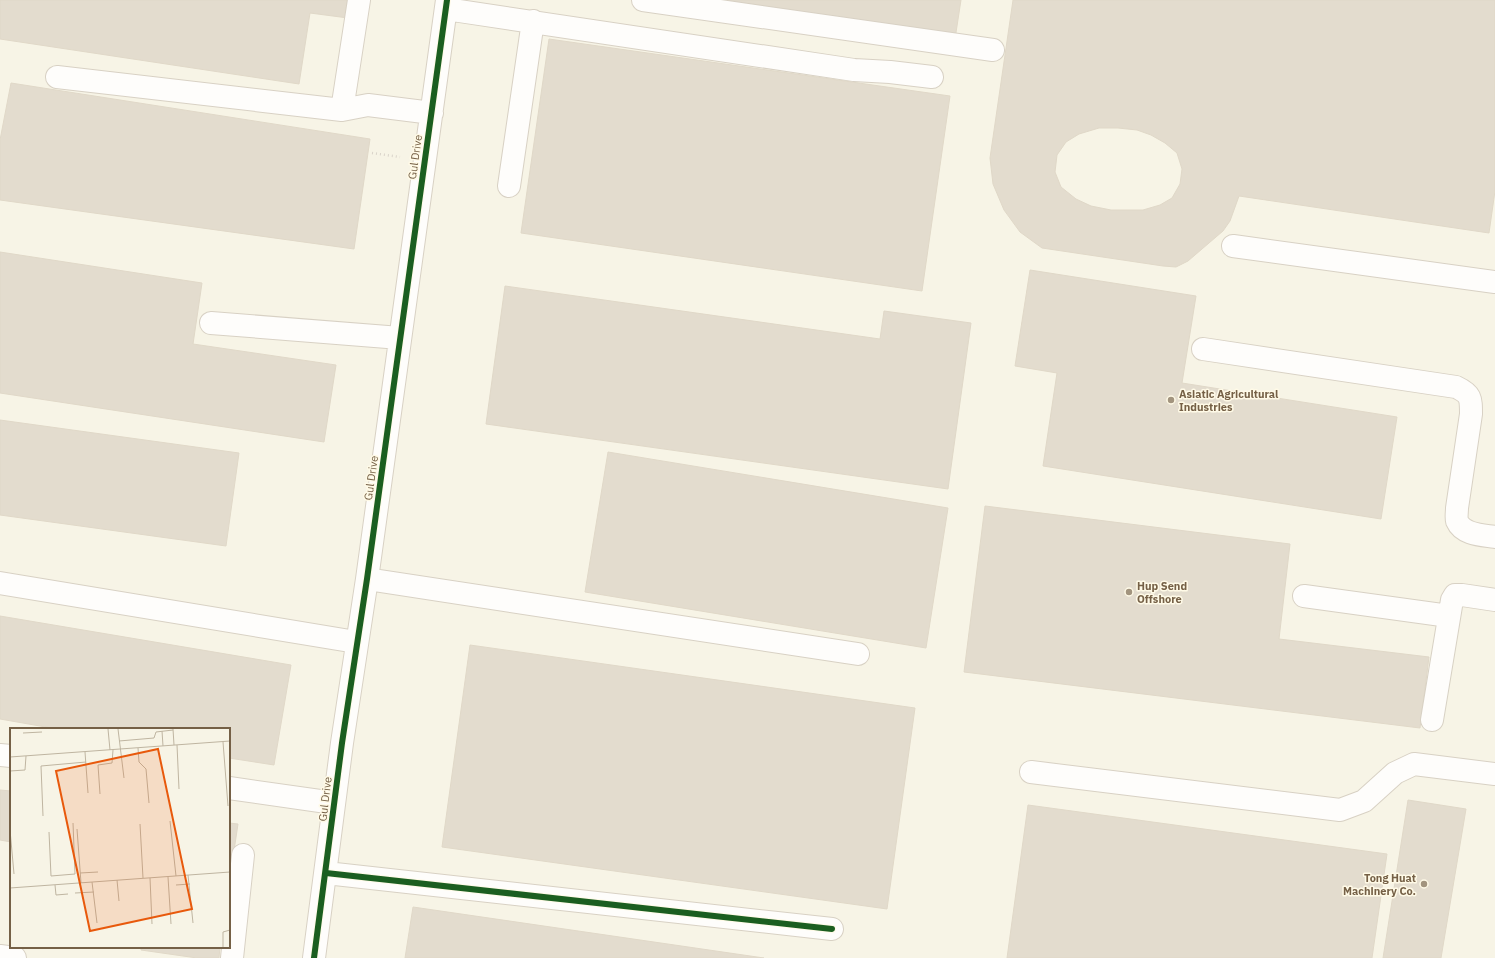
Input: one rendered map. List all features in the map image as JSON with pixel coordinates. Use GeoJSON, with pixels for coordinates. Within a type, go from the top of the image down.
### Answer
{"type":"FeatureCollection","features":[{"type":"Feature","properties":{"kind":"street"},"geometry":{"type":"LineString","coordinates":[[342,110],[359,0]]}},
{"type":"Feature","properties":{"kind":"street"},"geometry":{"type":"LineString","coordinates":[[643,0],[993,50]]}},
{"type":"Feature","properties":{"kind":"street"},"geometry":{"type":"LineString","coordinates":[[447,4],[533,21],[854,70],[890,72],[932,78]]}},
{"type":"Feature","properties":{"kind":"street","name":"Gul Drive"},"geometry":{"type":"LineString","coordinates":[[314,958],[356,642],[367,579],[447,4]]}},
{"type":"Feature","properties":{"kind":"street"},"geometry":{"type":"LineString","coordinates":[[509,186],[533,21]]}},
{"type":"Feature","properties":{"kind":"street"},"geometry":{"type":"LineString","coordinates":[[57,77],[342,110],[368,105],[432,113]]}},
{"type":"Feature","properties":{"kind":"street"},"geometry":{"type":"LineString","coordinates":[[1233,246],[1495,282]]}},
{"type":"Feature","properties":{"kind":"street"},"geometry":{"type":"LineString","coordinates":[[211,323],[400,338]]}},
{"type":"Feature","properties":{"kind":"street"},"geometry":{"type":"LineString","coordinates":[[1204,349],[1456,387],[1466,392],[1471,400],[1471,414],[1457,508],[1457,521],[1462,528],[1470,533],[1495,537]]}},
{"type":"Feature","properties":{"kind":"street"},"geometry":{"type":"LineString","coordinates":[[367,579],[858,654]]}},
{"type":"Feature","properties":{"kind":"street"},"geometry":{"type":"LineString","coordinates":[[0,583],[356,642]]}},
{"type":"Feature","properties":{"kind":"street"},"geometry":{"type":"LineString","coordinates":[[1432,720],[1452,600],[1455,595],[1462,595],[1495,600]]}},
{"type":"Feature","properties":{"kind":"street"},"geometry":{"type":"LineString","coordinates":[[1304,596],[1449,616]]}},
{"type":"Feature","properties":{"kind":"street"},"geometry":{"type":"LineString","coordinates":[[0,755],[10,756]]}},
{"type":"Feature","properties":{"kind":"street"},"geometry":{"type":"LineString","coordinates":[[1031,772],[1340,810],[1364,802],[1395,773],[1414,764],[1495,774]]}},
{"type":"Feature","properties":{"kind":"street"},"geometry":{"type":"LineString","coordinates":[[230,788],[334,804]]}},
{"type":"Feature","properties":{"kind":"street"},"geometry":{"type":"LineString","coordinates":[[232,958],[243,855]]}},
{"type":"Feature","properties":{"kind":"street"},"geometry":{"type":"LineString","coordinates":[[326,873],[832,930]]}},
{"type":"Feature","properties":{"kind":"street"},"geometry":{"type":"LineString","coordinates":[[0,956],[15,958]]}},
{"type":"Feature","properties":{"kind":"building"},"geometry":{"type":"Polygon","coordinates":[[[0,0],[351,0],[348,18],[310,13],[299,84],[0,39],[0,0]]]}},
{"type":"Feature","properties":{"kind":"building"},"geometry":{"type":"Polygon","coordinates":[[[706,0],[961,0],[955,39],[706,0]]]}},
{"type":"Feature","properties":{"kind":"building"},"geometry":{"type":"Polygon","coordinates":[[[1013,0],[1495,0],[1495,191],[1489,233],[1239,196],[1230,221],[1223,231],[1188,261],[1176,267],[1042,248],[1020,232],[1004,210],[993,184],[990,158],[1013,0]],[[1099,128],[1079,134],[1066,142],[1057,155],[1055,172],[1061,187],[1076,199],[1091,206],[1111,210],[1143,210],[1160,205],[1172,198],[1180,184],[1182,169],[1177,153],[1165,143],[1151,135],[1137,130],[1099,128]]]}},
{"type":"Feature","properties":{"kind":"building"},"geometry":{"type":"Polygon","coordinates":[[[549,39],[950,96],[922,291],[521,233],[549,39]]]}},
{"type":"Feature","properties":{"kind":"building"},"geometry":{"type":"Polygon","coordinates":[[[11,83],[370,139],[354,249],[0,200],[0,140],[11,83]]]}},
{"type":"Feature","properties":{"kind":"building"},"geometry":{"type":"Polygon","coordinates":[[[0,252],[202,283],[193,344],[336,365],[324,442],[0,393],[0,252]]]}},
{"type":"Feature","properties":{"kind":"building","name":"Asiatic Agricultural Industries"},"geometry":{"type":"Polygon","coordinates":[[[1030,270],[1196,296],[1182,383],[1397,417],[1381,519],[1043,466],[1057,373],[1015,366],[1030,270]]]}},
{"type":"Feature","properties":{"kind":"building"},"geometry":{"type":"Polygon","coordinates":[[[505,286],[880,339],[884,311],[971,323],[948,489],[486,424],[505,286]]]}},
{"type":"Feature","properties":{"kind":"building"},"geometry":{"type":"Polygon","coordinates":[[[0,420],[239,453],[226,546],[0,515],[0,420]]]}},
{"type":"Feature","properties":{"kind":"building"},"geometry":{"type":"Polygon","coordinates":[[[608,452],[948,508],[926,648],[585,592],[608,452]]]}},
{"type":"Feature","properties":{"kind":"building","name":"Hup Send Offshore"},"geometry":{"type":"Polygon","coordinates":[[[985,506],[1290,544],[1279,639],[1429,657],[1420,728],[964,672],[985,506]]]}},
{"type":"Feature","properties":{"kind":"building"},"geometry":{"type":"Polygon","coordinates":[[[0,616],[291,665],[274,765],[230,758],[230,728],[51,728],[0,719],[0,616]]]}},
{"type":"Feature","properties":{"kind":"building"},"geometry":{"type":"Polygon","coordinates":[[[470,645],[915,708],[887,909],[442,847],[470,645]]]}},
{"type":"Feature","properties":{"kind":"building"},"geometry":{"type":"Polygon","coordinates":[[[0,790],[10,791],[10,842],[0,840],[0,790]]]}},
{"type":"Feature","properties":{"kind":"building","name":"Tong Huat Machinery Co."},"geometry":{"type":"Polygon","coordinates":[[[1408,800],[1466,809],[1441,958],[1383,958],[1408,800]]]}},
{"type":"Feature","properties":{"kind":"building"},"geometry":{"type":"Polygon","coordinates":[[[1028,805],[1387,854],[1372,958],[1007,958],[1028,805]]]}},
{"type":"Feature","properties":{"kind":"building"},"geometry":{"type":"Polygon","coordinates":[[[230,823],[238,824],[230,877],[230,823]]]}},
{"type":"Feature","properties":{"kind":"building"},"geometry":{"type":"Polygon","coordinates":[[[413,907],[764,958],[405,958],[413,907]]]}},
{"type":"Feature","properties":{"kind":"building"},"geometry":{"type":"Polygon","coordinates":[[[141,948],[220,948],[219,958],[197,958],[141,950],[141,948]]]}},
{"type":"Feature","properties":{"kind":"cycle path"},"geometry":{"type":"LineString","coordinates":[[314,958],[342,743],[367,579],[447,0]]}},
{"type":"Feature","properties":{"kind":"cycle path"},"geometry":{"type":"LineString","coordinates":[[326,873],[832,929]]}},
{"type":"Feature","properties":{"kind":"place","name":"Asiatic Agricultural Industries"},"geometry":{"type":"Point","coordinates":[1171,400]}},
{"type":"Feature","properties":{"kind":"place","name":"Hup Send Offshore"},"geometry":{"type":"Point","coordinates":[1129,592]}},
{"type":"Feature","properties":{"kind":"place","name":"Tong Huat Machinery Co."},"geometry":{"type":"Point","coordinates":[1424,884]}}]}
